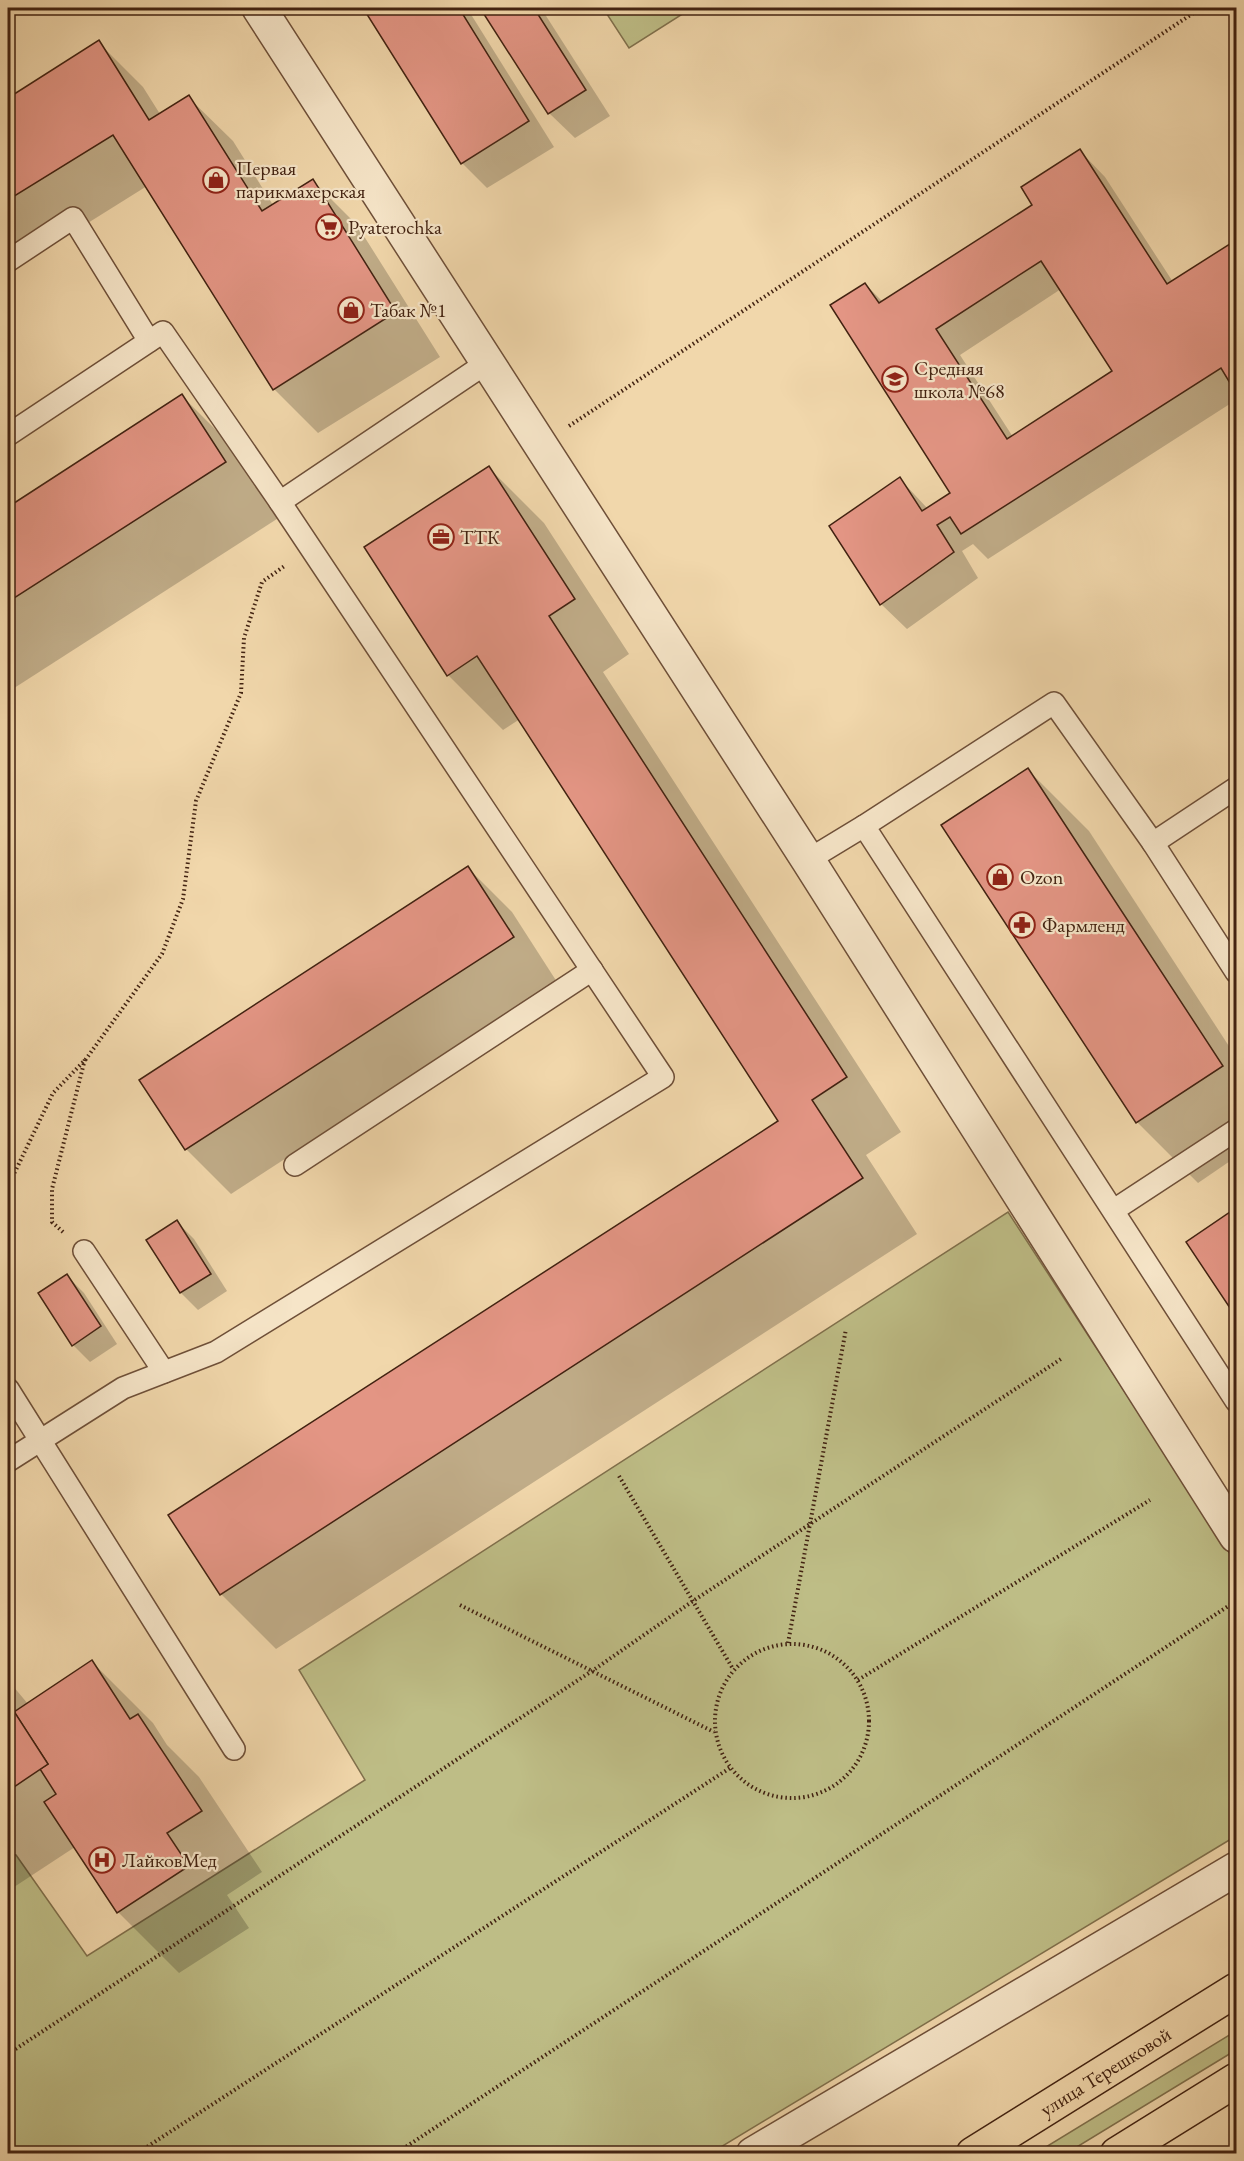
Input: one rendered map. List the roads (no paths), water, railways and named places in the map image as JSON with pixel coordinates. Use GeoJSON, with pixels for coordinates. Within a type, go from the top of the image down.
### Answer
{"type":"FeatureCollection","features":[{"type":"Feature","properties":{"kind":"main road","name":"улица Терешковой"},"geometry":{"type":"LineString","coordinates":[[973,2154],[1236,1989]]}},
{"type":"Feature","properties":{"kind":"main road"},"geometry":{"type":"LineString","coordinates":[[1117,2154],[1236,2080]]}},
{"type":"Feature","properties":{"kind":"street"},"geometry":{"type":"LineString","coordinates":[[260,8],[808,860],[1236,1536]]}},
{"type":"Feature","properties":{"kind":"street"},"geometry":{"type":"LineString","coordinates":[[753,2154],[1236,1869]]}},
{"type":"Feature","properties":{"kind":"lane"},"geometry":{"type":"LineString","coordinates":[[8,261],[73,218],[149,341]]}},
{"type":"Feature","properties":{"kind":"lane"},"geometry":{"type":"LineString","coordinates":[[8,435],[163,332],[280,502],[663,1077],[216,1353],[123,1389],[8,1461]]}},
{"type":"Feature","properties":{"kind":"lane"},"geometry":{"type":"LineString","coordinates":[[280,502],[488,362]]}},
{"type":"Feature","properties":{"kind":"lane"},"geometry":{"type":"LineString","coordinates":[[808,860],[1054,703],[1153,843],[1236,972]]}},
{"type":"Feature","properties":{"kind":"lane"},"geometry":{"type":"LineString","coordinates":[[1153,843],[1235,792]]}},
{"type":"Feature","properties":{"kind":"lane"},"geometry":{"type":"LineString","coordinates":[[864,826],[1236,1401]]}},
{"type":"Feature","properties":{"kind":"lane"},"geometry":{"type":"LineString","coordinates":[[295,1166],[591,970]]}},
{"type":"Feature","properties":{"kind":"lane"},"geometry":{"type":"LineString","coordinates":[[1114,1210],[1236,1130]]}},
{"type":"Feature","properties":{"kind":"lane"},"geometry":{"type":"LineString","coordinates":[[84,1251],[164,1372]]}},
{"type":"Feature","properties":{"kind":"lane"},"geometry":{"type":"LineString","coordinates":[[8,1389],[234,1749]]}},
{"type":"Feature","properties":{"kind":"place","name":"Первая парикмахерская"},"geometry":{"type":"Point","coordinates":[216,180]}},
{"type":"Feature","properties":{"kind":"place","name":"Pyaterochka"},"geometry":{"type":"Point","coordinates":[329,227]}},
{"type":"Feature","properties":{"kind":"place","name":"Табак №1"},"geometry":{"type":"Point","coordinates":[351,310]}},
{"type":"Feature","properties":{"kind":"place","name":"Средняя школа №68"},"geometry":{"type":"Point","coordinates":[895,379]}},
{"type":"Feature","properties":{"kind":"place","name":"ТТК"},"geometry":{"type":"Point","coordinates":[441,537]}},
{"type":"Feature","properties":{"kind":"place","name":"Ozon"},"geometry":{"type":"Point","coordinates":[1000,877]}},
{"type":"Feature","properties":{"kind":"place","name":"Фармленд"},"geometry":{"type":"Point","coordinates":[1022,925]}},
{"type":"Feature","properties":{"kind":"place","name":"ЛайковМед"},"geometry":{"type":"Point","coordinates":[102,1860]}}]}
